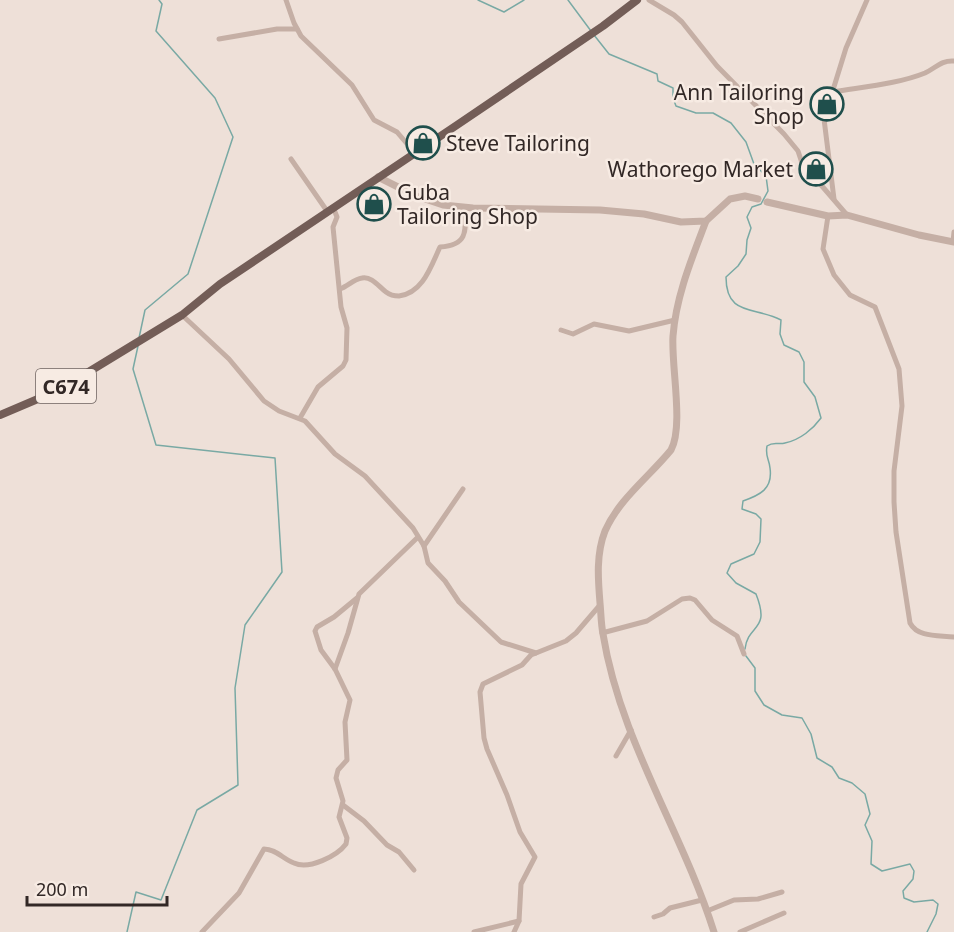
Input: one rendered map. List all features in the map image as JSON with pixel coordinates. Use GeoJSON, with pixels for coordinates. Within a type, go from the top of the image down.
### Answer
{"type":"FeatureCollection","features":[{"type":"Feature","properties":{"kind":"main road","name":"C674"},"geometry":{"type":"LineString","coordinates":[[0,415],[59,390],[182,315],[220,284],[603,26],[637,0]]}},
{"type":"Feature","properties":{"kind":"street"},"geometry":{"type":"LineString","coordinates":[[286,0],[297,29],[352,85],[374,120],[397,132],[414,152]]}},
{"type":"Feature","properties":{"kind":"street"},"geometry":{"type":"LineString","coordinates":[[649,0],[682,22],[717,66],[784,134],[798,151],[802,163],[847,215]]}},
{"type":"Feature","properties":{"kind":"street"},"geometry":{"type":"LineString","coordinates":[[834,200],[824,124],[825,115],[853,28],[867,0]]}},
{"type":"Feature","properties":{"kind":"street"},"geometry":{"type":"LineString","coordinates":[[219,39],[277,29],[297,29]]}},
{"type":"Feature","properties":{"kind":"street"},"geometry":{"type":"LineString","coordinates":[[833,92],[918,76],[946,61],[954,61]]}},
{"type":"Feature","properties":{"kind":"street"},"geometry":{"type":"LineString","coordinates":[[291,159],[337,218],[333,227],[341,307],[347,328],[345,363],[318,387],[300,418]]}},
{"type":"Feature","properties":{"kind":"street"},"geometry":{"type":"LineString","coordinates":[[378,177],[435,203],[465,208],[600,210],[644,214],[681,222],[706,220]]}},
{"type":"Feature","properties":{"kind":"street"},"geometry":{"type":"LineString","coordinates":[[714,932],[707,910],[651,782],[613,679],[602,633],[598,578],[599,555],[606,530],[619,507],[671,450],[674,442],[673,352],[675,320],[680,295],[706,220],[730,199],[745,196],[828,216],[847,215],[954,242],[954,232]]}},
{"type":"Feature","properties":{"kind":"street"},"geometry":{"type":"LineString","coordinates":[[340,289],[363,278],[370,279],[389,295],[407,294],[417,289],[428,273],[440,247],[452,246],[461,240],[466,230],[465,208]]}},
{"type":"Feature","properties":{"kind":"street"},"geometry":{"type":"LineString","coordinates":[[828,216],[823,249],[834,275],[850,295],[875,307],[899,369],[902,406],[894,471],[894,502],[896,532],[910,623],[912,628],[920,633],[954,637]]}},
{"type":"Feature","properties":{"kind":"street"},"geometry":{"type":"LineString","coordinates":[[182,315],[229,359],[264,401],[279,411],[300,418],[335,454],[365,476],[405,518],[424,546],[428,563],[446,581],[459,602],[501,642],[536,653]]}},
{"type":"Feature","properties":{"kind":"street"},"geometry":{"type":"LineString","coordinates":[[561,330],[573,334],[594,324],[629,331],[675,320]]}},
{"type":"Feature","properties":{"kind":"street"},"geometry":{"type":"LineString","coordinates":[[424,546],[463,489]]}},
{"type":"Feature","properties":{"kind":"street"},"geometry":{"type":"LineString","coordinates":[[414,870],[399,852],[387,845],[364,821],[343,805],[336,778],[338,770],[347,760],[345,722],[350,700],[335,669],[321,650],[316,630],[357,598],[363,589],[417,538]]}},
{"type":"Feature","properties":{"kind":"street"},"geometry":{"type":"LineString","coordinates":[[335,669],[357,598]]}},
{"type":"Feature","properties":{"kind":"street"},"geometry":{"type":"LineString","coordinates":[[602,633],[647,621],[682,599],[690,598],[695,600],[712,620],[737,636],[744,654]]}},
{"type":"Feature","properties":{"kind":"street"},"geometry":{"type":"LineString","coordinates":[[514,932],[519,921],[521,884],[535,857],[520,832],[487,749],[480,692],[483,684],[526,662],[531,655],[566,641],[600,605]]}},
{"type":"Feature","properties":{"kind":"street"},"geometry":{"type":"LineString","coordinates":[[616,756],[631,730]]}},
{"type":"Feature","properties":{"kind":"street"},"geometry":{"type":"LineString","coordinates":[[202,932],[239,893],[264,849],[274,851],[291,862],[302,865],[320,861],[344,847],[346,838],[339,814],[343,805]]}},
{"type":"Feature","properties":{"kind":"street"},"geometry":{"type":"LineString","coordinates":[[707,910],[734,900],[758,899],[782,892]]}},
{"type":"Feature","properties":{"kind":"street"},"geometry":{"type":"LineString","coordinates":[[654,918],[670,908],[702,900]]}},
{"type":"Feature","properties":{"kind":"street"},"geometry":{"type":"LineString","coordinates":[[740,932],[784,913]]}},
{"type":"Feature","properties":{"kind":"street"},"geometry":{"type":"LineString","coordinates":[[474,932],[519,921]]}},
{"type":"Feature","properties":{"kind":"waterway"},"geometry":{"type":"LineString","coordinates":[[139,338],[145,310],[188,274],[233,137],[215,98],[156,31],[162,4],[159,0]]}},
{"type":"Feature","properties":{"kind":"waterway"},"geometry":{"type":"LineString","coordinates":[[478,0],[504,12],[524,0]]}},
{"type":"Feature","properties":{"kind":"waterway"},"geometry":{"type":"LineString","coordinates":[[568,0],[591,31]]}},
{"type":"Feature","properties":{"kind":"waterway"},"geometry":{"type":"LineString","coordinates":[[594,35],[609,54],[657,74],[658,81],[673,88],[676,106],[696,113],[713,113],[731,123],[746,142],[754,164],[766,176],[768,191],[761,204],[752,207],[747,217],[751,228],[746,254],[738,266],[726,277],[727,290],[731,299],[744,308],[781,320],[780,334],[784,345],[799,352],[804,362],[804,382],[815,397],[821,418],[801,437],[791,442],[767,446],[770,468],[767,486],[760,493],[743,501],[742,509],[756,514],[761,519],[760,542],[754,554],[731,564],[727,573],[736,583],[756,594],[760,606],[760,621],[750,635],[745,649]]}},
{"type":"Feature","properties":{"kind":"waterway"},"geometry":{"type":"LineString","coordinates":[[127,932],[136,892],[161,900],[197,810],[238,785],[235,688],[245,625],[282,572],[275,458],[156,445],[133,369],[138,346]]}},
{"type":"Feature","properties":{"kind":"waterway"},"geometry":{"type":"LineString","coordinates":[[746,656],[755,668],[755,691],[764,705],[782,715],[802,718],[811,734],[817,758],[832,767],[839,778],[852,783],[865,794],[870,814],[865,825],[872,841],[871,864],[882,871],[910,864],[914,871],[913,879],[903,891],[904,898],[914,902],[933,900],[938,904],[927,932]]}},
{"type":"Feature","properties":{"kind":"place","name":"Ann Tailoring Shop"},"geometry":{"type":"Point","coordinates":[827,104]}},
{"type":"Feature","properties":{"kind":"place","name":"Steve Tailoring"},"geometry":{"type":"Point","coordinates":[423,143]}},
{"type":"Feature","properties":{"kind":"place","name":"Wathorego Market"},"geometry":{"type":"Point","coordinates":[816,169]}},
{"type":"Feature","properties":{"kind":"place","name":"Guba Tailoring Shop"},"geometry":{"type":"Point","coordinates":[374,204]}}]}
